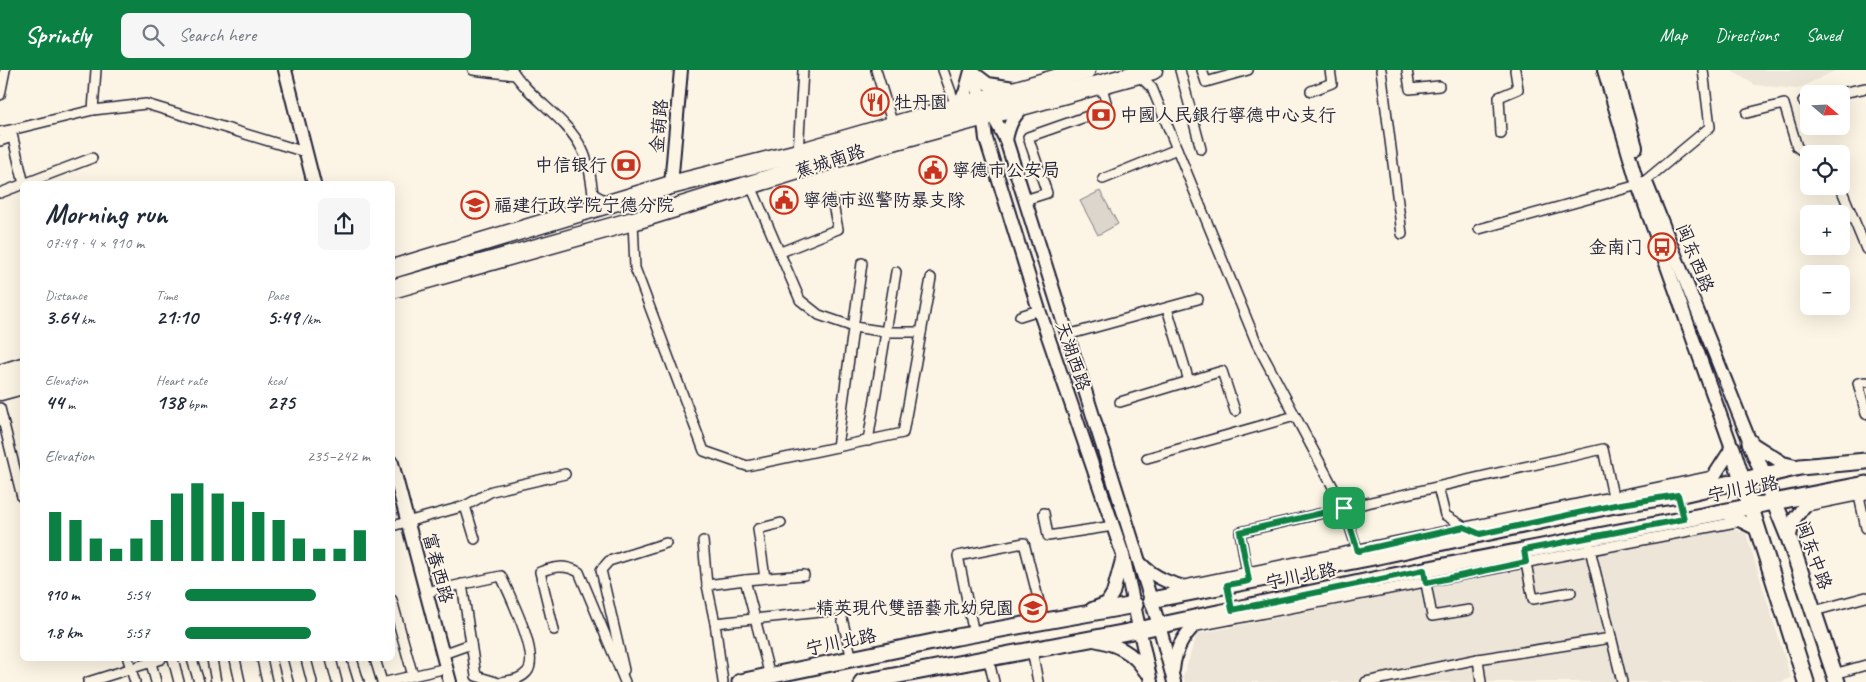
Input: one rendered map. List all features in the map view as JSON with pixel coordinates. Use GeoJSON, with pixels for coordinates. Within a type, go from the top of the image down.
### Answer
{"type":"FeatureCollection","features":[{"type":"Feature","properties":{"kind":"highway","name":"蕉城南路"},"geometry":{"type":"LineString","coordinates":[[1023,96],[1054,74],[1086,70]]}},
{"type":"Feature","properties":{"kind":"highway","name":"蕉城南路"},"geometry":{"type":"LineString","coordinates":[[395,268],[671,185],[798,153],[956,106],[984,106],[1023,96],[1101,84],[1145,72]]}},
{"type":"Feature","properties":{"kind":"highway","name":"蕉城南路"},"geometry":{"type":"LineString","coordinates":[[395,288],[634,221],[950,125],[984,106]]}},
{"type":"Feature","properties":{"kind":"highway"},"geometry":{"type":"LineString","coordinates":[[1,371],[20,367]]}},
{"type":"Feature","properties":{"kind":"highway"},"geometry":{"type":"LineString","coordinates":[[0,391],[20,385]]}},
{"type":"Feature","properties":{"kind":"main road"},"geometry":{"type":"LineString","coordinates":[[285,70],[313,181]]}},
{"type":"Feature","properties":{"kind":"main road","name":"金葫路"},"geometry":{"type":"LineString","coordinates":[[671,185],[681,70]]}},
{"type":"Feature","properties":{"kind":"main road","name":"闽东西路"},"geometry":{"type":"LineString","coordinates":[[1604,70],[1732,448]]}},
{"type":"Feature","properties":{"kind":"main road","name":"闽东西路"},"geometry":{"type":"LineString","coordinates":[[1614,70],[1642,183],[1756,446]]}},
{"type":"Feature","properties":{"kind":"main road"},"geometry":{"type":"LineString","coordinates":[[956,106],[970,74],[981,75],[988,84],[1023,96],[1008,126],[1006,140]]}},
{"type":"Feature","properties":{"kind":"main road","name":"天湖西路"},"geometry":{"type":"LineString","coordinates":[[970,74],[984,106],[1006,140],[1159,625],[1173,680]]}},
{"type":"Feature","properties":{"kind":"main road","name":"天湖西路"},"geometry":{"type":"LineString","coordinates":[[984,106],[986,139],[1039,310],[1121,549],[1150,679]]}},
{"type":"Feature","properties":{"kind":"main road"},"geometry":{"type":"LineString","coordinates":[[950,125],[969,125],[978,130],[986,139]]}},
{"type":"Feature","properties":{"kind":"main road"},"geometry":{"type":"LineString","coordinates":[[1756,446],[1783,463],[1800,467]]}},
{"type":"Feature","properties":{"kind":"main road","name":"闽东中路"},"geometry":{"type":"LineString","coordinates":[[1756,446],[1764,476],[1789,538],[1836,678]]}},
{"type":"Feature","properties":{"kind":"main road"},"geometry":{"type":"LineString","coordinates":[[1684,519],[1681,494],[1714,476],[1732,448]]}},
{"type":"Feature","properties":{"kind":"main road"},"geometry":{"type":"LineString","coordinates":[[1732,448],[1752,506],[1806,682]]}},
{"type":"Feature","properties":{"kind":"main road","name":"宁川北路"},"geometry":{"type":"LineString","coordinates":[[740,682],[974,634],[1135,605],[1227,585],[1248,577],[1480,534],[1614,500],[1681,494],[1800,467],[1866,461]]}},
{"type":"Feature","properties":{"kind":"main road"},"geometry":{"type":"LineString","coordinates":[[1835,465],[1844,489]]}},
{"type":"Feature","properties":{"kind":"main road","name":"富春西路"},"geometry":{"type":"LineString","coordinates":[[395,474],[450,682]]}},
{"type":"Feature","properties":{"kind":"main road","name":"宁川北路"},"geometry":{"type":"LineString","coordinates":[[862,682],[1138,630],[1204,615],[1425,577],[1589,544],[1684,519],[1752,506],[1844,489],[1864,491]]}},
{"type":"Feature","properties":{"kind":"main road"},"geometry":{"type":"LineString","coordinates":[[1789,538],[1795,518],[1812,495]]}},
{"type":"Feature","properties":{"kind":"main road"},"geometry":{"type":"LineString","coordinates":[[1722,512],[1759,530]]}},
{"type":"Feature","properties":{"kind":"main road"},"geometry":{"type":"LineString","coordinates":[[1071,642],[1073,615],[1107,603],[1118,582],[1121,549],[1132,539]]}},
{"type":"Feature","properties":{"kind":"main road"},"geometry":{"type":"LineString","coordinates":[[1139,562],[1150,574],[1180,586],[1200,590]]}},
{"type":"Feature","properties":{"kind":"main road"},"geometry":{"type":"LineString","coordinates":[[1772,574],[1798,566]]}},
{"type":"Feature","properties":{"kind":"main road"},"geometry":{"type":"LineString","coordinates":[[1227,585],[1232,610]]}},
{"type":"Feature","properties":{"kind":"main road"},"geometry":{"type":"LineString","coordinates":[[1173,680],[1174,660],[1180,643],[1204,615]]}},
{"type":"Feature","properties":{"kind":"main road"},"geometry":{"type":"LineString","coordinates":[[1086,639],[1112,643],[1129,653],[1140,663],[1150,679]]}},
{"type":"Feature","properties":{"kind":"street"},"geometry":{"type":"LineString","coordinates":[[0,95],[6,70]]}},
{"type":"Feature","properties":{"kind":"street"},"geometry":{"type":"LineString","coordinates":[[93,110],[96,70]]}},
{"type":"Feature","properties":{"kind":"street"},"geometry":{"type":"LineString","coordinates":[[473,70],[513,72],[565,125],[582,148],[589,168],[593,194],[612,203]]}},
{"type":"Feature","properties":{"kind":"street"},"geometry":{"type":"LineString","coordinates":[[798,153],[803,70]]}},
{"type":"Feature","properties":{"kind":"street"},"geometry":{"type":"LineString","coordinates":[[876,70],[893,125]]}},
{"type":"Feature","properties":{"kind":"street"},"geometry":{"type":"LineString","coordinates":[[943,70],[956,106]]}},
{"type":"Feature","properties":{"kind":"street"},"geometry":{"type":"LineString","coordinates":[[964,70],[970,74]]}},
{"type":"Feature","properties":{"kind":"street"},"geometry":{"type":"LineString","coordinates":[[1180,70],[1201,149]]}},
{"type":"Feature","properties":{"kind":"street"},"geometry":{"type":"LineString","coordinates":[[1202,70],[1206,82],[1248,70]]}},
{"type":"Feature","properties":{"kind":"street"},"geometry":{"type":"LineString","coordinates":[[1311,91],[1332,83],[1330,70]]}},
{"type":"Feature","properties":{"kind":"street"},"geometry":{"type":"LineString","coordinates":[[1381,70],[1402,234]]}},
{"type":"Feature","properties":{"kind":"street"},"geometry":{"type":"LineString","coordinates":[[1407,70],[1410,89],[1439,86]]}},
{"type":"Feature","properties":{"kind":"street"},"geometry":{"type":"LineString","coordinates":[[1502,134],[1499,97],[1518,89],[1515,70]]}},
{"type":"Feature","properties":{"kind":"street"},"geometry":{"type":"LineString","coordinates":[[1479,229],[1642,183],[1710,127],[1703,70]]}},
{"type":"Feature","properties":{"kind":"street"},"geometry":{"type":"LineString","coordinates":[[1145,72],[1257,344],[1344,508],[1359,555],[1464,527],[1614,500],[1714,476]]}},
{"type":"Feature","properties":{"kind":"street"},"geometry":{"type":"LineString","coordinates":[[981,75],[984,106]]}},
{"type":"Feature","properties":{"kind":"street"},"geometry":{"type":"LineString","coordinates":[[1025,200],[1046,193],[1028,137],[1108,109],[1101,84]]}},
{"type":"Feature","properties":{"kind":"street"},"geometry":{"type":"LineString","coordinates":[[1850,91],[1866,88]]}},
{"type":"Feature","properties":{"kind":"street"},"geometry":{"type":"LineString","coordinates":[[0,141],[11,133],[93,110],[146,104],[305,152]]}},
{"type":"Feature","properties":{"kind":"street"},"geometry":{"type":"LineString","coordinates":[[1747,113],[1784,104],[1797,147],[1800,149]]}},
{"type":"Feature","properties":{"kind":"street"},"geometry":{"type":"LineString","coordinates":[[0,132],[11,133]]}},
{"type":"Feature","properties":{"kind":"street"},"geometry":{"type":"LineString","coordinates":[[11,133],[23,181]]}},
{"type":"Feature","properties":{"kind":"street"},"geometry":{"type":"LineString","coordinates":[[1104,179],[1177,149]]}},
{"type":"Feature","properties":{"kind":"street"},"geometry":{"type":"LineString","coordinates":[[29,181],[92,158]]}},
{"type":"Feature","properties":{"kind":"street"},"geometry":{"type":"LineString","coordinates":[[0,193],[20,184]]}},
{"type":"Feature","properties":{"kind":"street"},"geometry":{"type":"LineString","coordinates":[[751,186],[800,300],[819,315],[854,327],[887,332],[921,332]]}},
{"type":"Feature","properties":{"kind":"street"},"geometry":{"type":"LineString","coordinates":[[1844,195],[1866,249]]}},
{"type":"Feature","properties":{"kind":"street"},"geometry":{"type":"LineString","coordinates":[[780,252],[838,229],[832,200]]}},
{"type":"Feature","properties":{"kind":"street"},"geometry":{"type":"LineString","coordinates":[[634,221],[635,268],[704,451],[747,466],[903,433],[931,278]]}},
{"type":"Feature","properties":{"kind":"street"},"geometry":{"type":"LineString","coordinates":[[837,447],[862,263]]}},
{"type":"Feature","properties":{"kind":"street"},"geometry":{"type":"LineString","coordinates":[[868,440],[896,272]]}},
{"type":"Feature","properties":{"kind":"street"},"geometry":{"type":"LineString","coordinates":[[1068,335],[1198,299]]}},
{"type":"Feature","properties":{"kind":"street"},"geometry":{"type":"LineString","coordinates":[[1167,308],[1190,381]]}},
{"type":"Feature","properties":{"kind":"street"},"geometry":{"type":"LineString","coordinates":[[1020,316],[1039,310]]}},
{"type":"Feature","properties":{"kind":"street"},"geometry":{"type":"LineString","coordinates":[[1120,402],[1222,372],[1236,411]]}},
{"type":"Feature","properties":{"kind":"street"},"geometry":{"type":"LineString","coordinates":[[1865,408],[1858,383],[1866,382]]}},
{"type":"Feature","properties":{"kind":"street"},"geometry":{"type":"LineString","coordinates":[[0,408],[20,490]]}},
{"type":"Feature","properties":{"kind":"street"},"geometry":{"type":"LineString","coordinates":[[1147,458],[1295,416]]}},
{"type":"Feature","properties":{"kind":"street"},"geometry":{"type":"LineString","coordinates":[[1180,586],[1248,577],[1240,532],[1603,449],[1614,500]]}},
{"type":"Feature","properties":{"kind":"street"},"geometry":{"type":"LineString","coordinates":[[395,525],[465,506],[492,491],[565,474]]}},
{"type":"Feature","properties":{"kind":"street"},"geometry":{"type":"LineString","coordinates":[[1438,487],[1445,515],[1480,534]]}},
{"type":"Feature","properties":{"kind":"street"},"geometry":{"type":"LineString","coordinates":[[1802,507],[1864,491],[1866,528]]}},
{"type":"Feature","properties":{"kind":"street"},"geometry":{"type":"LineString","coordinates":[[465,506],[475,539]]}},
{"type":"Feature","properties":{"kind":"street"},"geometry":{"type":"LineString","coordinates":[[1044,513],[1048,536],[1114,526]]}},
{"type":"Feature","properties":{"kind":"street"},"geometry":{"type":"LineString","coordinates":[[1622,682],[1589,544],[1741,520]]}},
{"type":"Feature","properties":{"kind":"street"},"geometry":{"type":"LineString","coordinates":[[765,578],[758,529],[781,523]]}},
{"type":"Feature","properties":{"kind":"street"},"geometry":{"type":"LineString","coordinates":[[703,541],[707,585],[715,623],[723,682]]}},
{"type":"Feature","properties":{"kind":"street"},"geometry":{"type":"LineString","coordinates":[[626,682],[601,570],[608,561],[666,543]]}},
{"type":"Feature","properties":{"kind":"street"},"geometry":{"type":"LineString","coordinates":[[974,634],[958,556],[1024,543],[1044,621]]}},
{"type":"Feature","properties":{"kind":"street"},"geometry":{"type":"LineString","coordinates":[[1525,556],[1532,599],[1571,592]]}},
{"type":"Feature","properties":{"kind":"street"},"geometry":{"type":"LineString","coordinates":[[554,630],[540,572],[554,567],[569,567],[579,572],[626,682]]}},
{"type":"Feature","properties":{"kind":"street"},"geometry":{"type":"LineString","coordinates":[[707,585],[804,575]]}},
{"type":"Feature","properties":{"kind":"street"},"geometry":{"type":"LineString","coordinates":[[426,592],[501,576],[528,641],[530,664],[528,671],[519,679],[502,682]]}},
{"type":"Feature","properties":{"kind":"street"},"geometry":{"type":"LineString","coordinates":[[1192,627],[1425,577],[1432,616],[1469,610]]}},
{"type":"Feature","properties":{"kind":"street"},"geometry":{"type":"LineString","coordinates":[[745,580],[770,676]]}},
{"type":"Feature","properties":{"kind":"street"},"geometry":{"type":"LineString","coordinates":[[462,584],[476,676],[496,682]]}},
{"type":"Feature","properties":{"kind":"street"},"geometry":{"type":"LineString","coordinates":[[1814,611],[1866,596]]}},
{"type":"Feature","properties":{"kind":"street"},"geometry":{"type":"LineString","coordinates":[[715,623],[840,610],[852,659]]}},
{"type":"Feature","properties":{"kind":"street"},"geometry":{"type":"LineString","coordinates":[[395,611],[413,676]]}},
{"type":"Feature","properties":{"kind":"street"},"geometry":{"type":"LineString","coordinates":[[1366,682],[1478,659],[1611,638]]}},
{"type":"Feature","properties":{"kind":"street"},"geometry":{"type":"LineString","coordinates":[[443,654],[471,644]]}},
{"type":"Feature","properties":{"kind":"street"},"geometry":{"type":"LineString","coordinates":[[1032,650],[1038,682]]}},
{"type":"Feature","properties":{"kind":"street"},"geometry":{"type":"LineString","coordinates":[[988,657],[994,682]]}},
{"type":"Feature","properties":{"kind":"street"},"geometry":{"type":"LineString","coordinates":[[1478,659],[1481,682]]}},
{"type":"Feature","properties":{"kind":"street"},"geometry":{"type":"LineString","coordinates":[[92,681],[115,678],[130,663],[143,661]]}},
{"type":"Feature","properties":{"kind":"street"},"geometry":{"type":"LineString","coordinates":[[150,661],[156,682]]}},
{"type":"Feature","properties":{"kind":"street"},"geometry":{"type":"LineString","coordinates":[[174,661],[179,682]]}},
{"type":"Feature","properties":{"kind":"street"},"geometry":{"type":"LineString","coordinates":[[193,661],[199,682]]}},
{"type":"Feature","properties":{"kind":"street"},"geometry":{"type":"LineString","coordinates":[[212,661],[216,682]]}},
{"type":"Feature","properties":{"kind":"street"},"geometry":{"type":"LineString","coordinates":[[235,661],[240,682]]}},
{"type":"Feature","properties":{"kind":"street"},"geometry":{"type":"LineString","coordinates":[[262,661],[267,682]]}},
{"type":"Feature","properties":{"kind":"street"},"geometry":{"type":"LineString","coordinates":[[283,661],[288,682]]}},
{"type":"Feature","properties":{"kind":"street"},"geometry":{"type":"LineString","coordinates":[[307,661],[312,682]]}},
{"type":"Feature","properties":{"kind":"street"},"geometry":{"type":"LineString","coordinates":[[332,661],[337,682]]}},
{"type":"Feature","properties":{"kind":"street"},"geometry":{"type":"LineString","coordinates":[[353,661],[359,682]]}},
{"type":"Feature","properties":{"kind":"street"},"geometry":{"type":"LineString","coordinates":[[376,661],[382,682]]}},
{"type":"Feature","properties":{"kind":"street"},"geometry":{"type":"LineString","coordinates":[[130,663],[135,682]]}},
{"type":"Feature","properties":{"kind":"street"},"geometry":{"type":"LineString","coordinates":[[1836,678],[1866,665]]}},
{"type":"Feature","properties":{"kind":"street"},"geometry":{"type":"LineString","coordinates":[[386,682],[447,668]]}},
{"type":"Feature","properties":{"kind":"shaded area"},"geometry":{"type":"Polygon","coordinates":[[[1731,70],[1837,70],[1805,85],[1800,85],[1800,88],[1797,89],[1755,85],[1731,70]]]}},
{"type":"Feature","properties":{"kind":"shaded area"},"geometry":{"type":"Polygon","coordinates":[[[1100,191],[1118,224],[1098,235],[1080,201],[1100,191]]]}},
{"type":"Feature","properties":{"kind":"shaded area"},"geometry":{"type":"Polygon","coordinates":[[[1723,527],[1746,533],[1791,678],[1781,682],[1185,682],[1183,677],[1197,634],[1723,527]]]}},
{"type":"Feature","properties":{"kind":"place","name":"牡丹園"},"geometry":{"type":"Point","coordinates":[875,102]}},
{"type":"Feature","properties":{"kind":"place","name":"中國人民銀行寧德中心支行"},"geometry":{"type":"Point","coordinates":[1101,115]}},
{"type":"Feature","properties":{"kind":"place","name":"中信银行"},"geometry":{"type":"Point","coordinates":[626,165]}},
{"type":"Feature","properties":{"kind":"place","name":"寧德市公安局"},"geometry":{"type":"Point","coordinates":[933,170]}},
{"type":"Feature","properties":{"kind":"place","name":"寧德市巡警防暴支隊"},"geometry":{"type":"Point","coordinates":[784,200]}},
{"type":"Feature","properties":{"kind":"place","name":"福建行政学院宁德分院"},"geometry":{"type":"Point","coordinates":[475,205]}},
{"type":"Feature","properties":{"kind":"place","name":"金南门"},"geometry":{"type":"Point","coordinates":[1662,247]}},
{"type":"Feature","properties":{"kind":"place","name":"精英現代雙語藝朮幼兒園"},"geometry":{"type":"Point","coordinates":[1033,608]}},
{"type":"Feature","properties":{"kind":"route"},"geometry":{"type":"LineString","coordinates":[[1678,495],[1684,519],[1524,550],[1526,562],[1426,583],[1424,570],[1232,610],[1227,585],[1249,581],[1240,532],[1344,508],[1358,551],[1464,527],[1480,534],[1615,505],[1678,495]]}}]}
